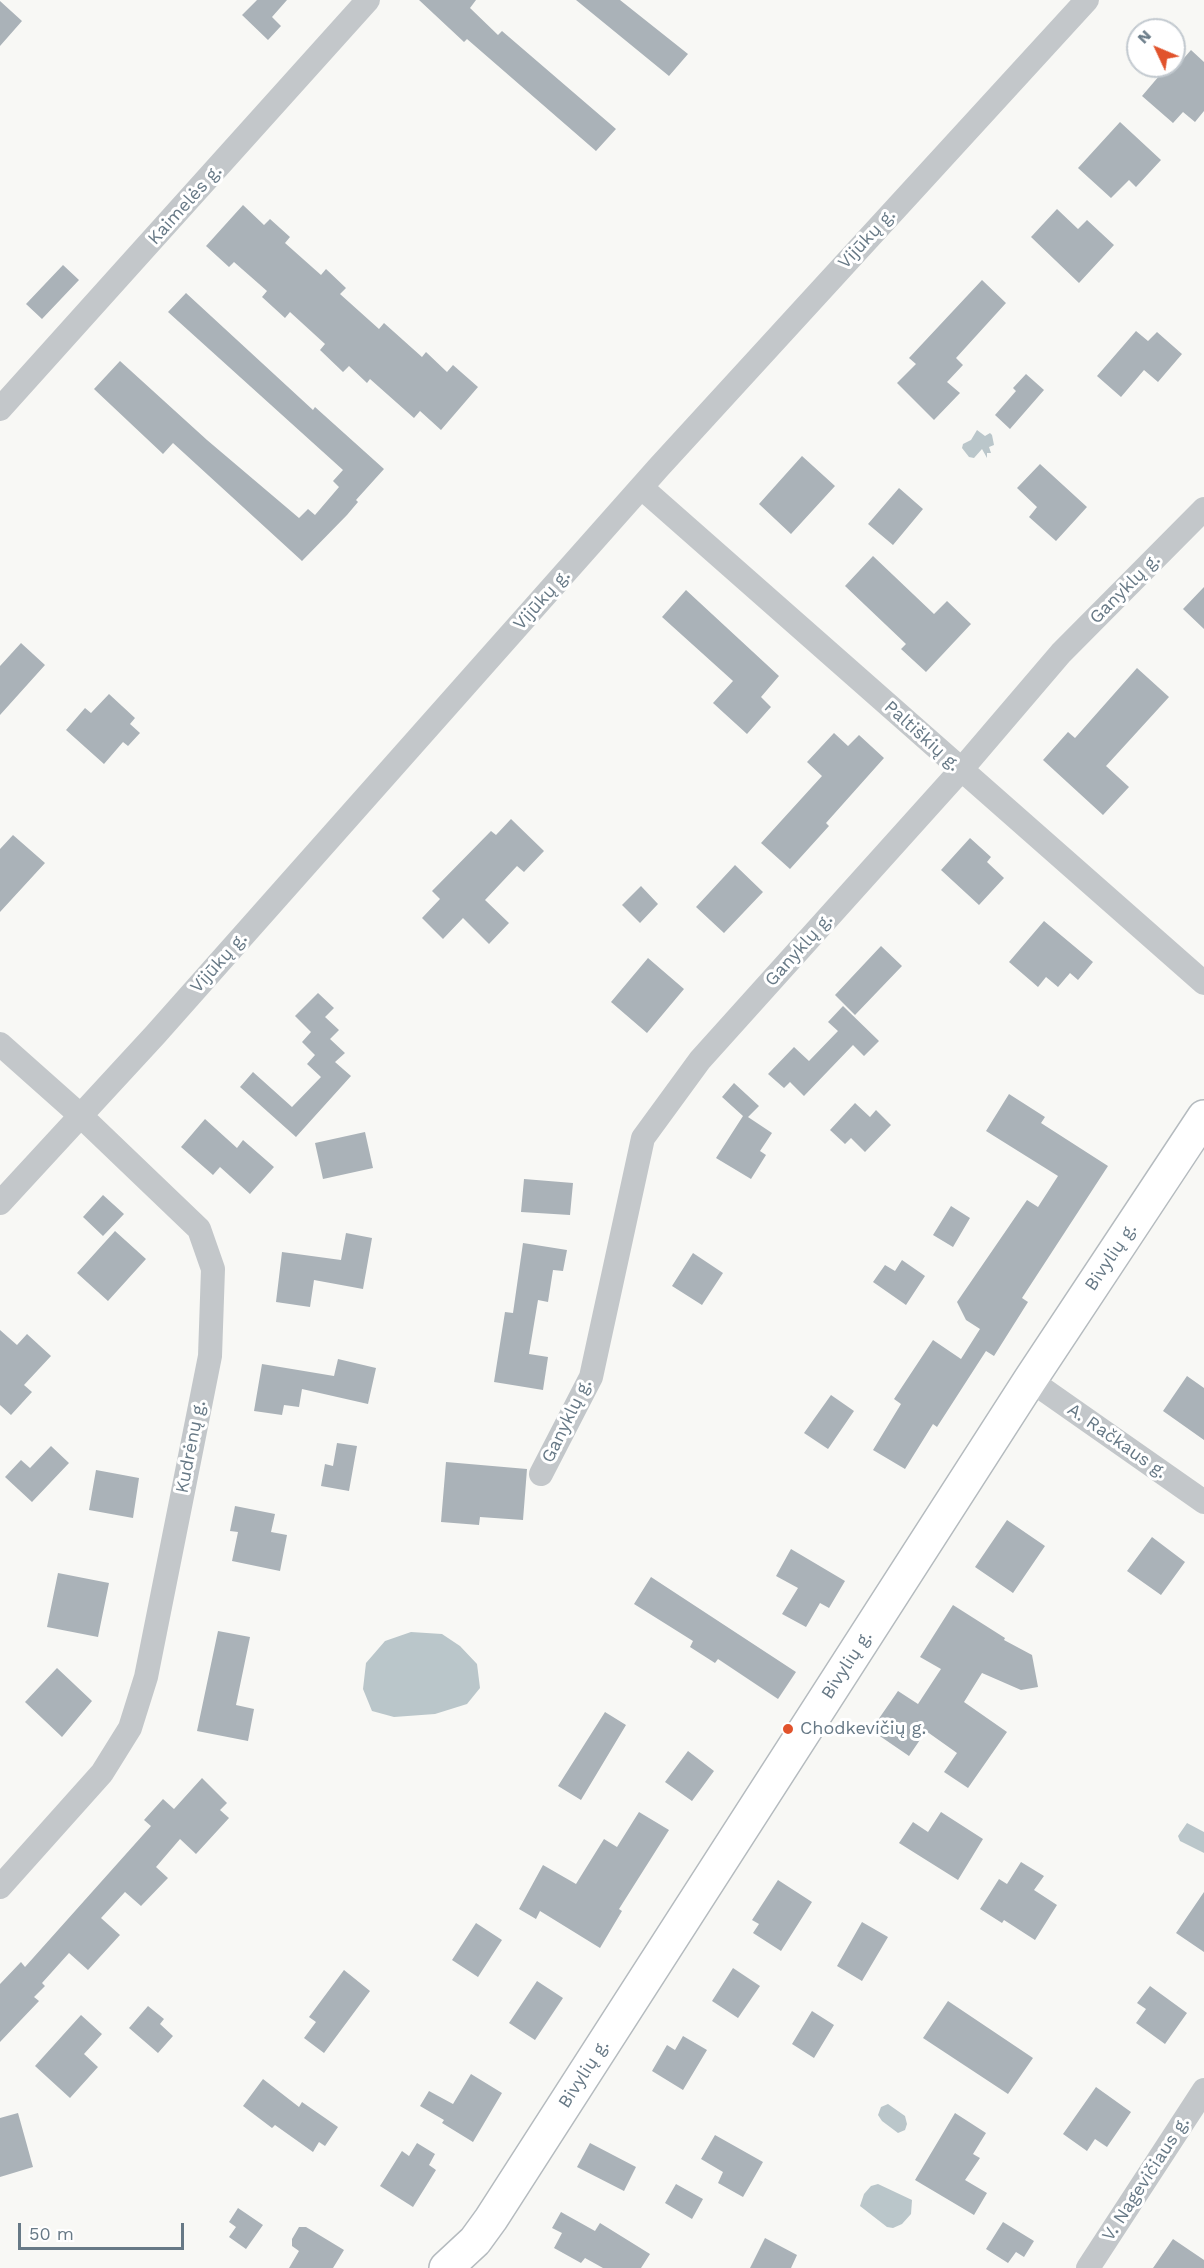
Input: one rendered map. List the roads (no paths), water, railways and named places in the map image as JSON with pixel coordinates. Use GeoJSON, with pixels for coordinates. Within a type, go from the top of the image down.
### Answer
{"type":"FeatureCollection","features":[{"type":"Feature","properties":{"kind":"street","name":"Kaimelės g."},"geometry":{"type":"LineString","coordinates":[[0,408],[368,0]]}},
{"type":"Feature","properties":{"kind":"street","name":"Vijūkų g."},"geometry":{"type":"LineString","coordinates":[[0,1203],[81,1116],[642,488],[1087,0]]}},
{"type":"Feature","properties":{"kind":"street","name":"Paltiškių g."},"geometry":{"type":"LineString","coordinates":[[642,488],[1204,983]]}},
{"type":"Feature","properties":{"kind":"street","name":"Ganyklų g."},"geometry":{"type":"LineString","coordinates":[[541,1474],[591,1377],[643,1138],[700,1060],[961,770],[1061,653],[1204,509]]}},
{"type":"Feature","properties":{"kind":"street","name":"Kudrėnų g."},"geometry":{"type":"LineString","coordinates":[[0,1044],[81,1116],[199,1229],[213,1269],[210,1356],[146,1677],[130,1728],[102,1773],[0,1887]]}},
{"type":"Feature","properties":{"kind":"street","name":"Bivylių g."},"geometry":{"type":"LineString","coordinates":[[446,2268],[475,2241],[491,2219],[1030,1380],[1204,1117]]}},
{"type":"Feature","properties":{"kind":"street","name":"A. Račkaus g."},"geometry":{"type":"LineString","coordinates":[[1030,1380],[1204,1502]]}},
{"type":"Feature","properties":{"kind":"street","name":"V. Nagevičiaus g."},"geometry":{"type":"LineString","coordinates":[[1088,2268],[1204,2090]]}},
{"type":"Feature","properties":{"kind":"place","name":"Chodkevičių g."},"geometry":{"type":"Point","coordinates":[788,1729]}}]}
